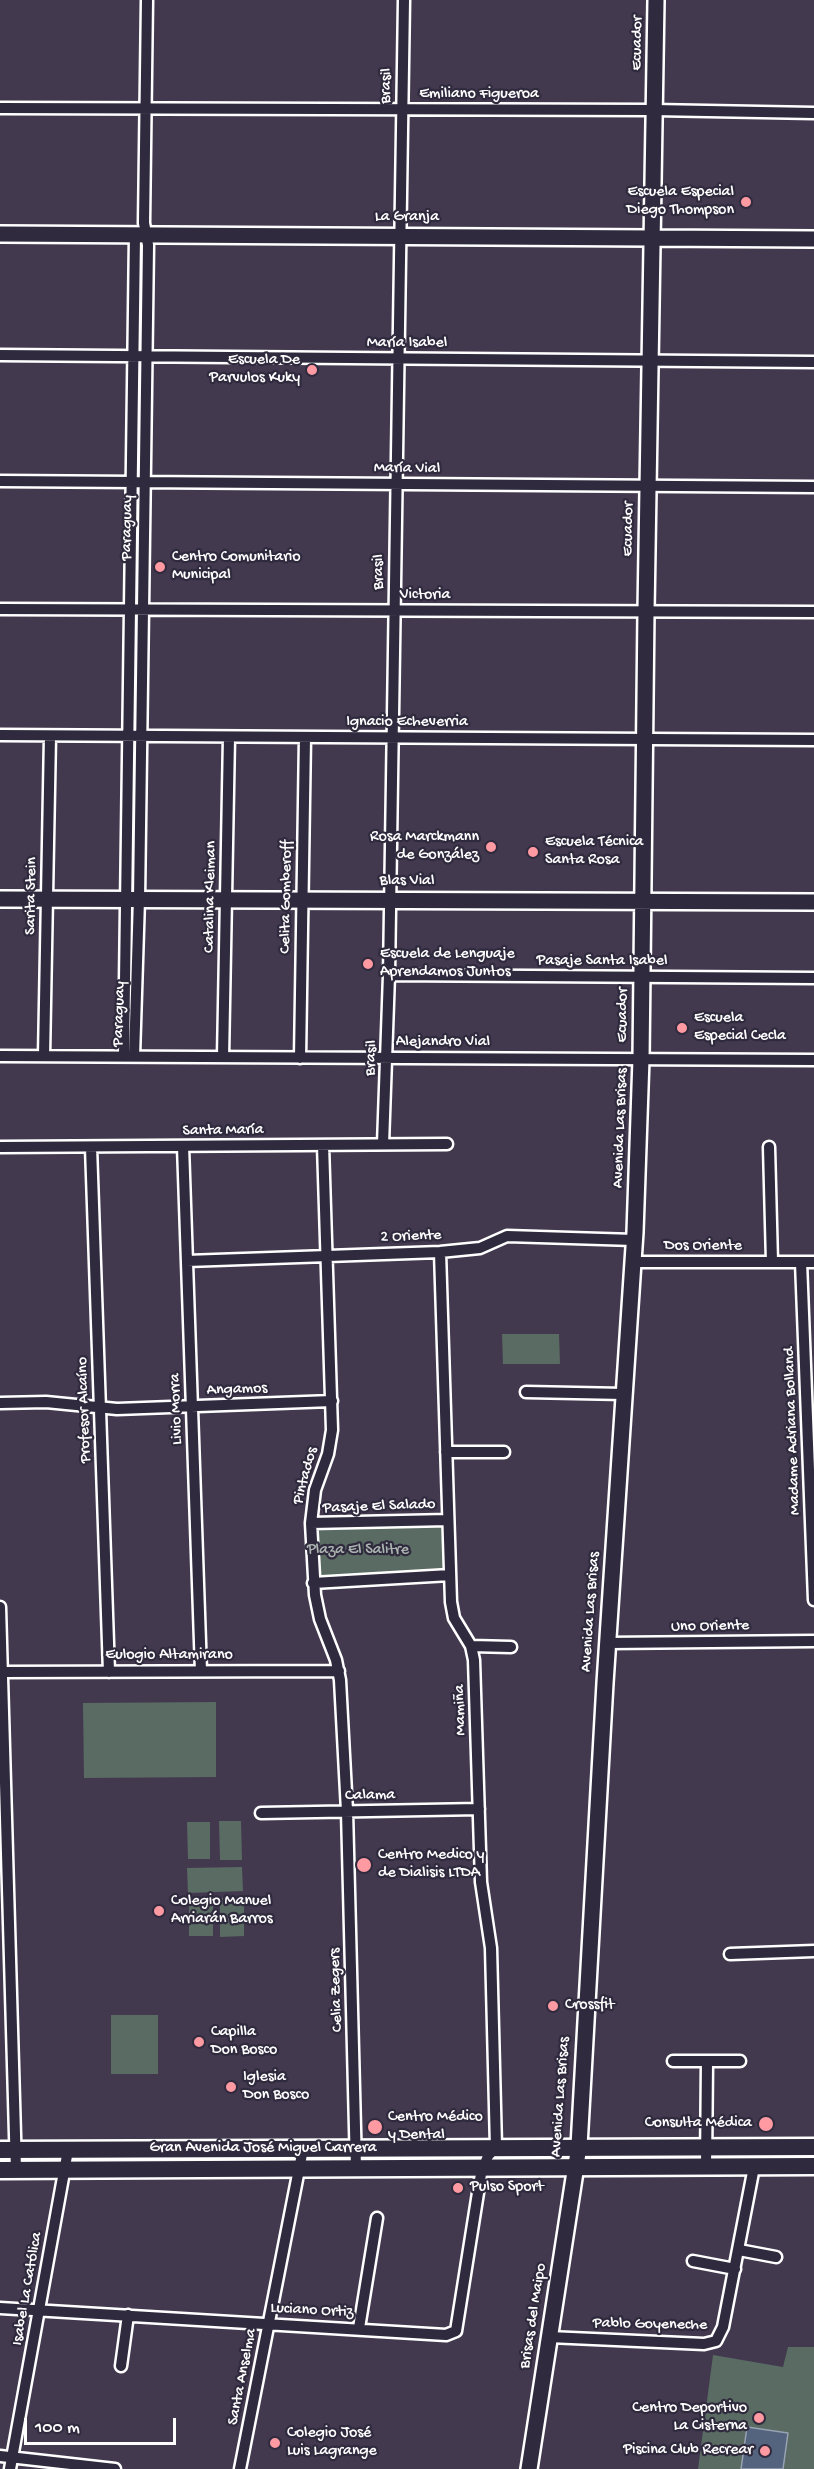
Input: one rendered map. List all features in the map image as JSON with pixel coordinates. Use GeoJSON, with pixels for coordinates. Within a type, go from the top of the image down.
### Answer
{"type":"FeatureCollection","features":[{"type":"Feature","properties":{"kind":"main road","name":"Gran Avenida José Miguel Carrera"},"geometry":{"type":"LineString","coordinates":[[8,2150],[579,2146],[814,2147]]}},
{"type":"Feature","properties":{"kind":"main road","name":"Gran Avenida José Miguel Carrera"},"geometry":{"type":"LineString","coordinates":[[8,2170],[814,2166]]}},
{"type":"Feature","properties":{"kind":"street","name":"Paraguay"},"geometry":{"type":"LineString","coordinates":[[132,899],[128,736],[133,356],[140,235],[144,223],[147,0]]}},
{"type":"Feature","properties":{"kind":"street","name":"Brasil"},"geometry":{"type":"LineString","coordinates":[[383,1144],[389,975],[404,0]]}},
{"type":"Feature","properties":{"kind":"street","name":"Ecuador"},"geometry":{"type":"LineString","coordinates":[[641,1059],[656,0]]}},
{"type":"Feature","properties":{"kind":"street","name":"Emiliano Figueroa"},"geometry":{"type":"LineString","coordinates":[[0,108],[654,110],[814,113]]}},
{"type":"Feature","properties":{"kind":"street","name":"La Granja"},"geometry":{"type":"LineString","coordinates":[[0,234],[814,238]]}},
{"type":"Feature","properties":{"kind":"street","name":"Paraguay"},"geometry":{"type":"LineString","coordinates":[[129,1056],[132,899],[140,736],[146,356],[140,235]]}},
{"type":"Feature","properties":{"kind":"street","name":"María Isabel"},"geometry":{"type":"LineString","coordinates":[[0,355],[814,362]]}},
{"type":"Feature","properties":{"kind":"street","name":"María Vial"},"geometry":{"type":"LineString","coordinates":[[0,481],[814,487]]}},
{"type":"Feature","properties":{"kind":"street","name":"Victoria"},"geometry":{"type":"LineString","coordinates":[[0,609],[814,612]]}},
{"type":"Feature","properties":{"kind":"street","name":"Ignacio Echeverria"},"geometry":{"type":"LineString","coordinates":[[0,735],[814,741]]}},
{"type":"Feature","properties":{"kind":"street","name":"Sarita Stein"},"geometry":{"type":"LineString","coordinates":[[44,1056],[50,736]]}},
{"type":"Feature","properties":{"kind":"street","name":"Catalina Kleiman"},"geometry":{"type":"LineString","coordinates":[[223,1057],[229,737]]}},
{"type":"Feature","properties":{"kind":"street","name":"Celita Gomberoff"},"geometry":{"type":"LineString","coordinates":[[300,1058],[305,737]]}},
{"type":"Feature","properties":{"kind":"street","name":"Blas Vial"},"geometry":{"type":"LineString","coordinates":[[0,899],[814,902]]}},
{"type":"Feature","properties":{"kind":"street","name":"Pasaje Santa Isabel"},"geometry":{"type":"LineString","coordinates":[[389,975],[814,978]]}},
{"type":"Feature","properties":{"kind":"street","name":"Alejandro Vial"},"geometry":{"type":"LineString","coordinates":[[0,1056],[814,1060]]}},
{"type":"Feature","properties":{"kind":"street","name":"Avenida Las Brisas"},"geometry":{"type":"LineString","coordinates":[[574,2168],[579,2146],[607,1643],[633,1262],[641,1059]]}},
{"type":"Feature","properties":{"kind":"street","name":"Santa María"},"geometry":{"type":"LineString","coordinates":[[0,1147],[447,1144]]}},
{"type":"Feature","properties":{"kind":"street","name":"Pintados"},"geometry":{"type":"LineString","coordinates":[[323,1145],[332,1439],[315,1490],[311,1523],[313,1583],[320,1619],[339,1671],[347,1811]]}},
{"type":"Feature","properties":{"kind":"street","name":"Livio Morra"},"geometry":{"type":"LineString","coordinates":[[183,1146],[201,1671]]}},
{"type":"Feature","properties":{"kind":"street","name":"Profesor Alcaíno"},"geometry":{"type":"LineString","coordinates":[[91,1147],[109,1672]]}},
{"type":"Feature","properties":{"kind":"street"},"geometry":{"type":"LineString","coordinates":[[769,1147],[772,1262]]}},
{"type":"Feature","properties":{"kind":"street","name":"2 Oriente"},"geometry":{"type":"LineString","coordinates":[[187,1261],[440,1252],[483,1247],[507,1236],[634,1240]]}},
{"type":"Feature","properties":{"kind":"street","name":"Mamiña"},"geometry":{"type":"LineString","coordinates":[[440,1252],[450,1575],[454,1618],[471,1646],[474,1660],[481,1882],[491,1948],[496,2147]]}},
{"type":"Feature","properties":{"kind":"street","name":"Dos Oriente"},"geometry":{"type":"LineString","coordinates":[[633,1262],[814,1262]]}},
{"type":"Feature","properties":{"kind":"street","name":"Madame Adriana Bolland"},"geometry":{"type":"LineString","coordinates":[[801,1262],[814,1600]]}},
{"type":"Feature","properties":{"kind":"street"},"geometry":{"type":"LineString","coordinates":[[526,1392],[624,1394]]}},
{"type":"Feature","properties":{"kind":"street","name":"Angamos"},"geometry":{"type":"LineString","coordinates":[[0,1403],[55,1402],[100,1408],[332,1401]]}},
{"type":"Feature","properties":{"kind":"street"},"geometry":{"type":"LineString","coordinates":[[446,1452],[504,1452]]}},
{"type":"Feature","properties":{"kind":"street","name":"Pasaje El Salado"},"geometry":{"type":"LineString","coordinates":[[311,1523],[448,1520]]}},
{"type":"Feature","properties":{"kind":"street"},"geometry":{"type":"LineString","coordinates":[[313,1583],[450,1575]]}},
{"type":"Feature","properties":{"kind":"street"},"geometry":{"type":"LineString","coordinates":[[0,1607],[8,2170]]}},
{"type":"Feature","properties":{"kind":"street","name":"Uno Oriente"},"geometry":{"type":"LineString","coordinates":[[607,1643],[814,1641]]}},
{"type":"Feature","properties":{"kind":"street"},"geometry":{"type":"LineString","coordinates":[[471,1646],[511,1647]]}},
{"type":"Feature","properties":{"kind":"street","name":"Eulogio Altamirano"},"geometry":{"type":"LineString","coordinates":[[1,1672],[339,1671]]}},
{"type":"Feature","properties":{"kind":"street","name":"Calama"},"geometry":{"type":"LineString","coordinates":[[261,1813],[479,1809]]}},
{"type":"Feature","properties":{"kind":"street","name":"Celia Zegers"},"geometry":{"type":"LineString","coordinates":[[347,1811],[356,2168]]}},
{"type":"Feature","properties":{"kind":"street"},"geometry":{"type":"LineString","coordinates":[[730,1954],[814,1951]]}},
{"type":"Feature","properties":{"kind":"street"},"geometry":{"type":"LineString","coordinates":[[673,2061],[740,2061]]}},
{"type":"Feature","properties":{"kind":"street"},"geometry":{"type":"LineString","coordinates":[[706,2167],[707,2061]]}},
{"type":"Feature","properties":{"kind":"street"},"geometry":{"type":"LineString","coordinates":[[483,2168],[496,2147]]}},
{"type":"Feature","properties":{"kind":"street","name":"Santa Anselma"},"geometry":{"type":"LineString","coordinates":[[240,2469],[303,2149]]}},
{"type":"Feature","properties":{"kind":"street","name":"Isabel La Católica"},"geometry":{"type":"LineString","coordinates":[[11,2463],[68,2150]]}},
{"type":"Feature","properties":{"kind":"street","name":"Pablo Goyeneche"},"geometry":{"type":"LineString","coordinates":[[549,2337],[714,2343],[722,2331],[754,2167]]}},
{"type":"Feature","properties":{"kind":"street","name":"Luciano Ortiz"},"geometry":{"type":"LineString","coordinates":[[0,2308],[359,2328],[446,2336],[456,2331],[483,2168]]}},
{"type":"Feature","properties":{"kind":"street","name":"Brisas del Maipo"},"geometry":{"type":"LineString","coordinates":[[529,2469],[574,2168]]}},
{"type":"Feature","properties":{"kind":"street"},"geometry":{"type":"LineString","coordinates":[[359,2328],[377,2218]]}},
{"type":"Feature","properties":{"kind":"street"},"geometry":{"type":"LineString","coordinates":[[739,2250],[776,2258]]}},
{"type":"Feature","properties":{"kind":"street"},"geometry":{"type":"LineString","coordinates":[[693,2261],[735,2269]]}},
{"type":"Feature","properties":{"kind":"street"},"geometry":{"type":"LineString","coordinates":[[121,2366],[128,2315]]}},
{"type":"Feature","properties":{"kind":"street"},"geometry":{"type":"LineString","coordinates":[[0,2456],[11,2463],[115,2469]]}},
{"type":"Feature","properties":{"kind":"green space"},"geometry":{"type":"Polygon","coordinates":[[[502,1334],[559,1334],[560,1364],[503,1364],[502,1334]]]}},
{"type":"Feature","properties":{"kind":"green space","name":"Plaza El Salitre"},"geometry":{"type":"Polygon","coordinates":[[[441,1522],[444,1572],[319,1577],[317,1528],[441,1522]]]}},
{"type":"Feature","properties":{"kind":"green space"},"geometry":{"type":"Polygon","coordinates":[[[216,1702],[216,1777],[84,1778],[83,1703],[216,1702]]]}},
{"type":"Feature","properties":{"kind":"green space"},"geometry":{"type":"Polygon","coordinates":[[[219,1821],[241,1821],[242,1860],[220,1860],[219,1821]]]}},
{"type":"Feature","properties":{"kind":"green space"},"geometry":{"type":"Polygon","coordinates":[[[187,1822],[210,1822],[210,1859],[188,1859],[187,1822]]]}},
{"type":"Feature","properties":{"kind":"green space"},"geometry":{"type":"Polygon","coordinates":[[[242,1867],[243,1891],[188,1893],[187,1868],[242,1867]]]}},
{"type":"Feature","properties":{"kind":"green space"},"geometry":{"type":"Polygon","coordinates":[[[189,1898],[213,1898],[213,1936],[189,1936],[189,1898]]]}},
{"type":"Feature","properties":{"kind":"green space"},"geometry":{"type":"Polygon","coordinates":[[[220,1898],[244,1898],[244,1936],[220,1937],[220,1898]]]}},
{"type":"Feature","properties":{"kind":"green space"},"geometry":{"type":"Polygon","coordinates":[[[111,2015],[158,2015],[158,2074],[111,2074],[111,2015]]]}},
{"type":"Feature","properties":{"kind":"green space","name":"Centro Deportivo La Cisterna"},"geometry":{"type":"Polygon","coordinates":[[[788,2347],[814,2347],[814,2469],[698,2469],[713,2355],[783,2367],[788,2347]]]}},
{"type":"Feature","properties":{"kind":"water","name":"Piscina Club Recrear"},"geometry":{"type":"Polygon","coordinates":[[[747,2427],[788,2433],[783,2469],[741,2469],[747,2427]]]}},
{"type":"Feature","properties":{"kind":"place","name":"Escuela Especial Diego Thompson"},"geometry":{"type":"Point","coordinates":[746,202]}},
{"type":"Feature","properties":{"kind":"place","name":"Escuela De Parvulos Kuky"},"geometry":{"type":"Point","coordinates":[312,370]}},
{"type":"Feature","properties":{"kind":"place","name":"Centro Comunitario Municipal"},"geometry":{"type":"Point","coordinates":[160,567]}},
{"type":"Feature","properties":{"kind":"place","name":"Rosa Marckmann de González"},"geometry":{"type":"Point","coordinates":[491,847]}},
{"type":"Feature","properties":{"kind":"place","name":"Escuela Técnica Santa Rosa"},"geometry":{"type":"Point","coordinates":[533,852]}},
{"type":"Feature","properties":{"kind":"place","name":"Escuela de Lenguaje Aprendamos Juntos"},"geometry":{"type":"Point","coordinates":[368,964]}},
{"type":"Feature","properties":{"kind":"place","name":"Escuela Especial Cecla"},"geometry":{"type":"Point","coordinates":[682,1028]}},
{"type":"Feature","properties":{"kind":"place","name":"Centro Medico y de Dialisis LTDA"},"geometry":{"type":"Point","coordinates":[364,1865]}},
{"type":"Feature","properties":{"kind":"place","name":"Colegio Manuel Arriarán Barros"},"geometry":{"type":"Point","coordinates":[159,1911]}},
{"type":"Feature","properties":{"kind":"place","name":"Crossfit"},"geometry":{"type":"Point","coordinates":[553,2006]}},
{"type":"Feature","properties":{"kind":"place","name":"Capilla Don Bosco"},"geometry":{"type":"Point","coordinates":[199,2042]}},
{"type":"Feature","properties":{"kind":"place","name":"Iglesia Don Bosco"},"geometry":{"type":"Point","coordinates":[231,2087]}},
{"type":"Feature","properties":{"kind":"place","name":"Consulta Médica"},"geometry":{"type":"Point","coordinates":[766,2124]}},
{"type":"Feature","properties":{"kind":"place","name":"Centro Médico y Dental"},"geometry":{"type":"Point","coordinates":[375,2127]}},
{"type":"Feature","properties":{"kind":"place","name":"Pulso Sport"},"geometry":{"type":"Point","coordinates":[458,2188]}},
{"type":"Feature","properties":{"kind":"place","name":"Centro Deportivo La Cisterna"},"geometry":{"type":"Point","coordinates":[759,2418]}},
{"type":"Feature","properties":{"kind":"place","name":"Colegio José Luis Lagrange"},"geometry":{"type":"Point","coordinates":[275,2443]}},
{"type":"Feature","properties":{"kind":"place","name":"Piscina Club Recrear"},"geometry":{"type":"Point","coordinates":[765,2451]}}]}
